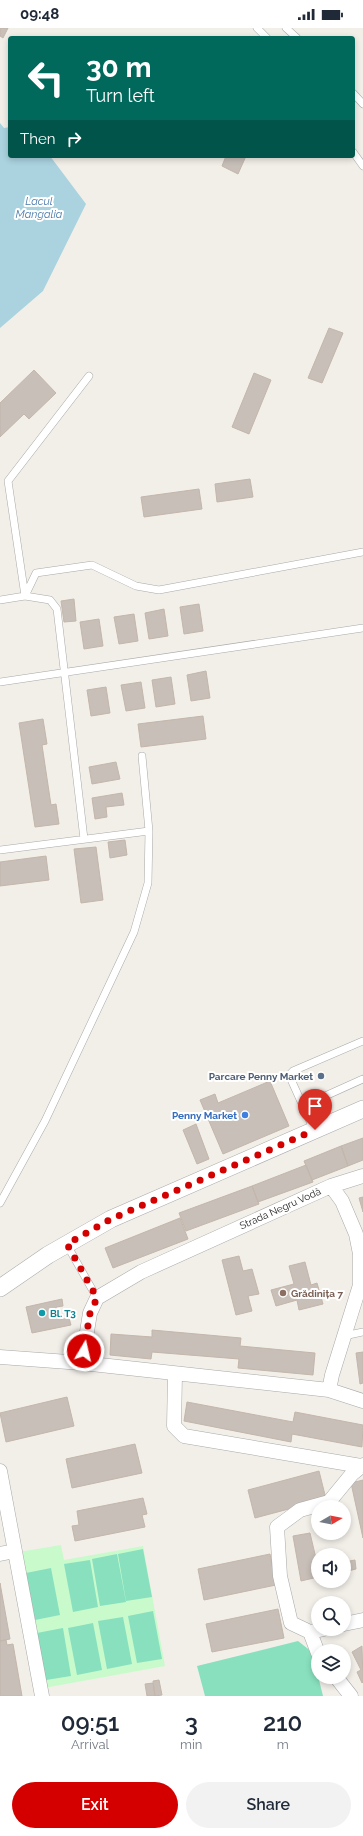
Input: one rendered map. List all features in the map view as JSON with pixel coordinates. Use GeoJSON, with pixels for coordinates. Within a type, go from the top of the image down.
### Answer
{"type":"FeatureCollection","features":[{"type":"Feature","properties":{"kind":"street"},"geometry":{"type":"LineString","coordinates":[[0,1288],[48,1255],[111,1219],[363,1109]]}},
{"type":"Feature","properties":{"kind":"street"},"geometry":{"type":"LineString","coordinates":[[331,1186],[363,1176]]}},
{"type":"Feature","properties":{"kind":"street","name":"Strada Negru Vodă"},"geometry":{"type":"LineString","coordinates":[[97,1298],[141,1272],[331,1186],[342,1201],[359,1233],[362,1285],[343,1336],[329,1390]]}},
{"type":"Feature","properties":{"kind":"street"},"geometry":{"type":"LineString","coordinates":[[82,1363],[90,1313],[97,1298]]}},
{"type":"Feature","properties":{"kind":"street"},"geometry":{"type":"LineString","coordinates":[[0,1357],[82,1363],[175,1375],[329,1390],[363,1400]]}},
{"type":"Feature","properties":{"kind":"street"},"geometry":{"type":"LineString","coordinates":[[175,1375],[174,1426],[184,1436],[362,1466]]}},
{"type":"Feature","properties":{"kind":"street"},"geometry":{"type":"LineString","coordinates":[[311,1629],[291,1623],[280,1576],[277,1527],[300,1510],[329,1502],[352,1474],[362,1466]]}},
{"type":"Feature","properties":{"kind":"street"},"geometry":{"type":"LineString","coordinates":[[0,1471],[42,1696]]}},
{"type":"Feature","properties":{"kind":"street"},"geometry":{"type":"LineString","coordinates":[[0,1554],[15,1551]]}},
{"type":"Feature","properties":{"kind":"street"},"geometry":{"type":"LineString","coordinates":[[351,1623],[363,1620]]}},
{"type":"Feature","properties":{"kind":"street"},"geometry":{"type":"LineString","coordinates":[[342,1684],[351,1696]]}},
{"type":"Feature","properties":{"kind":"lane"},"geometry":{"type":"LineString","coordinates":[[257,28],[265,36]]}},
{"type":"Feature","properties":{"kind":"lane"},"geometry":{"type":"LineString","coordinates":[[286,28],[295,36]]}},
{"type":"Feature","properties":{"kind":"lane"},"geometry":{"type":"LineString","coordinates":[[355,95],[363,104]]}},
{"type":"Feature","properties":{"kind":"lane"},"geometry":{"type":"LineString","coordinates":[[355,155],[363,166]]}},
{"type":"Feature","properties":{"kind":"lane"},"geometry":{"type":"LineString","coordinates":[[25,596],[8,481],[89,376]]}},
{"type":"Feature","properties":{"kind":"lane"},"geometry":{"type":"LineString","coordinates":[[25,596],[36,573],[92,565],[136,586],[159,590],[363,552]]}},
{"type":"Feature","properties":{"kind":"lane"},"geometry":{"type":"LineString","coordinates":[[0,600],[25,596],[50,600],[57,609],[84,839]]}},
{"type":"Feature","properties":{"kind":"lane"},"geometry":{"type":"LineString","coordinates":[[0,682],[363,628]]}},
{"type":"Feature","properties":{"kind":"lane"},"geometry":{"type":"LineString","coordinates":[[0,1203],[45,1121],[134,932],[148,884],[149,831],[142,756]]}},
{"type":"Feature","properties":{"kind":"lane"},"geometry":{"type":"LineString","coordinates":[[0,850],[149,831]]}},
{"type":"Feature","properties":{"kind":"lane"},"geometry":{"type":"LineString","coordinates":[[315,1130],[289,1075],[293,1071],[363,1041]]}},
{"type":"Feature","properties":{"kind":"lane"},"geometry":{"type":"LineString","coordinates":[[303,1106],[363,1079]]}},
{"type":"Feature","properties":{"kind":"lane"},"geometry":{"type":"LineString","coordinates":[[67,1244],[97,1298]]}},
{"type":"Feature","properties":{"kind":"lane"},"geometry":{"type":"LineString","coordinates":[[343,1336],[363,1332]]}},
{"type":"Feature","properties":{"kind":"green space"},"geometry":{"type":"Polygon","coordinates":[[[61,1545],[64,1560],[143,1546],[165,1666],[44,1688],[19,1552],[61,1545]]]}},
{"type":"Feature","properties":{"kind":"green space"},"geometry":{"type":"Polygon","coordinates":[[[143,1549],[152,1597],[126,1601],[118,1554],[143,1549]]]}},
{"type":"Feature","properties":{"kind":"green space"},"geometry":{"type":"Polygon","coordinates":[[[117,1554],[126,1602],[100,1606],[92,1559],[117,1554]]]}},
{"type":"Feature","properties":{"kind":"green space"},"geometry":{"type":"Polygon","coordinates":[[[90,1560],[98,1607],[73,1612],[64,1564],[90,1560]]]}},
{"type":"Feature","properties":{"kind":"green space"},"geometry":{"type":"Polygon","coordinates":[[[51,1568],[60,1615],[35,1620],[26,1573],[51,1568]]]}},
{"type":"Feature","properties":{"kind":"green space"},"geometry":{"type":"Polygon","coordinates":[[[153,1611],[162,1659],[137,1663],[128,1616],[153,1611]]]}},
{"type":"Feature","properties":{"kind":"green space"},"geometry":{"type":"Polygon","coordinates":[[[123,1617],[132,1664],[107,1669],[98,1621],[123,1617]]]}},
{"type":"Feature","properties":{"kind":"green space"},"geometry":{"type":"Polygon","coordinates":[[[93,1623],[102,1670],[77,1675],[68,1628],[93,1623]]]}},
{"type":"Feature","properties":{"kind":"green space"},"geometry":{"type":"Polygon","coordinates":[[[63,1628],[71,1676],[46,1680],[37,1633],[63,1628]]]}},
{"type":"Feature","properties":{"kind":"green space"},"geometry":{"type":"Polygon","coordinates":[[[298,1641],[311,1651],[311,1684],[320,1684],[323,1696],[205,1696],[197,1666],[298,1641]]]}},
{"type":"Feature","properties":{"kind":"water","name":"Lacul Mangalia"},"geometry":{"type":"Polygon","coordinates":[[[0,123],[4,128],[8,127],[8,158],[52,158],[86,204],[43,291],[0,328],[0,123]]]}},
{"type":"Feature","properties":{"kind":"building"},"geometry":{"type":"Polygon","coordinates":[[[0,28],[8,28],[3,38],[0,36],[0,28]]]}},
{"type":"Feature","properties":{"kind":"building"},"geometry":{"type":"Polygon","coordinates":[[[225,158],[245,158],[238,174],[222,166],[225,158]]]}},
{"type":"Feature","properties":{"kind":"building"},"geometry":{"type":"Polygon","coordinates":[[[329,328],[343,333],[322,383],[308,378],[329,328]]]}},
{"type":"Feature","properties":{"kind":"building"},"geometry":{"type":"Polygon","coordinates":[[[34,370],[56,393],[29,419],[24,414],[0,437],[0,403],[34,370]]]}},
{"type":"Feature","properties":{"kind":"building"},"geometry":{"type":"Polygon","coordinates":[[[254,373],[271,380],[249,434],[232,427],[254,373]]]}},
{"type":"Feature","properties":{"kind":"building"},"geometry":{"type":"Polygon","coordinates":[[[250,479],[253,497],[217,502],[215,484],[250,479]]]}},
{"type":"Feature","properties":{"kind":"building"},"geometry":{"type":"Polygon","coordinates":[[[199,489],[202,509],[144,517],[141,497],[199,489]]]}},
{"type":"Feature","properties":{"kind":"building"},"geometry":{"type":"Polygon","coordinates":[[[74,599],[76,621],[64,622],[61,601],[74,599]]]}},
{"type":"Feature","properties":{"kind":"building"},"geometry":{"type":"Polygon","coordinates":[[[199,604],[203,631],[184,634],[180,607],[199,604]]]}},
{"type":"Feature","properties":{"kind":"building"},"geometry":{"type":"Polygon","coordinates":[[[164,609],[168,636],[149,639],[145,613],[164,609]]]}},
{"type":"Feature","properties":{"kind":"building"},"geometry":{"type":"Polygon","coordinates":[[[134,614],[138,641],[119,644],[114,617],[134,614]]]}},
{"type":"Feature","properties":{"kind":"building"},"geometry":{"type":"Polygon","coordinates":[[[99,619],[103,646],[84,649],[80,622],[99,619]]]}},
{"type":"Feature","properties":{"kind":"building"},"geometry":{"type":"Polygon","coordinates":[[[206,671],[210,698],[191,701],[187,675],[206,671]]]}},
{"type":"Feature","properties":{"kind":"building"},"geometry":{"type":"Polygon","coordinates":[[[171,677],[175,704],[156,707],[152,680],[171,677]]]}},
{"type":"Feature","properties":{"kind":"building"},"geometry":{"type":"Polygon","coordinates":[[[141,682],[145,708],[126,711],[121,685],[141,682]]]}},
{"type":"Feature","properties":{"kind":"building"},"geometry":{"type":"Polygon","coordinates":[[[106,687],[110,713],[91,716],[87,690],[106,687]]]}},
{"type":"Feature","properties":{"kind":"building"},"geometry":{"type":"Polygon","coordinates":[[[203,716],[206,739],[141,747],[138,724],[203,716]]]}},
{"type":"Feature","properties":{"kind":"building"},"geometry":{"type":"Polygon","coordinates":[[[43,719],[47,744],[42,745],[51,805],[56,804],[59,824],[35,827],[19,723],[43,719]]]}},
{"type":"Feature","properties":{"kind":"building"},"geometry":{"type":"Polygon","coordinates":[[[116,762],[120,779],[92,784],[89,767],[116,762]]]}},
{"type":"Feature","properties":{"kind":"building"},"geometry":{"type":"Polygon","coordinates":[[[122,793],[124,805],[106,807],[107,817],[95,819],[92,798],[122,793]]]}},
{"type":"Feature","properties":{"kind":"building"},"geometry":{"type":"Polygon","coordinates":[[[125,840],[127,855],[110,858],[108,842],[125,840]]]}},
{"type":"Feature","properties":{"kind":"building"},"geometry":{"type":"Polygon","coordinates":[[[96,847],[103,900],[81,903],[74,849],[96,847]]]}},
{"type":"Feature","properties":{"kind":"building"},"geometry":{"type":"Polygon","coordinates":[[[46,856],[49,880],[0,886],[0,862],[46,856]]]}},
{"type":"Feature","properties":{"kind":"building","name":"Penny Market"},"geometry":{"type":"Polygon","coordinates":[[[270,1081],[289,1126],[223,1154],[200,1100],[215,1094],[218,1103],[270,1081]]]}},
{"type":"Feature","properties":{"kind":"building"},"geometry":{"type":"Polygon","coordinates":[[[196,1124],[209,1159],[197,1164],[183,1130],[196,1124]]]}},
{"type":"Feature","properties":{"kind":"building"},"geometry":{"type":"Polygon","coordinates":[[[363,1138],[363,1160],[348,1166],[341,1146],[363,1138]]]}},
{"type":"Feature","properties":{"kind":"building"},"geometry":{"type":"Polygon","coordinates":[[[341,1146],[348,1166],[312,1180],[304,1161],[341,1146]]]}},
{"type":"Feature","properties":{"kind":"building"},"geometry":{"type":"Polygon","coordinates":[[[306,1165],[313,1182],[258,1202],[252,1186],[306,1165]]]}},
{"type":"Feature","properties":{"kind":"building"},"geometry":{"type":"Polygon","coordinates":[[[252,1186],[259,1204],[186,1231],[179,1213],[252,1186]]]}},
{"type":"Feature","properties":{"kind":"building"},"geometry":{"type":"Polygon","coordinates":[[[363,1197],[363,1212],[359,1198],[363,1197]]]}},
{"type":"Feature","properties":{"kind":"building"},"geometry":{"type":"Polygon","coordinates":[[[180,1218],[188,1239],[113,1268],[105,1248],[180,1218]]]}},
{"type":"Feature","properties":{"kind":"building"},"geometry":{"type":"Polygon","coordinates":[[[239,1256],[243,1271],[252,1269],[259,1294],[248,1296],[252,1311],[236,1315],[222,1260],[239,1256]]]}},
{"type":"Feature","properties":{"kind":"building"},"geometry":{"type":"Polygon","coordinates":[[[305,1262],[311,1285],[317,1283],[323,1304],[299,1310],[297,1300],[276,1306],[271,1290],[294,1284],[289,1266],[305,1262]]]}},
{"type":"Feature","properties":{"kind":"building","name":"Bl. T3"},"geometry":{"type":"Polygon","coordinates":[[[62,1299],[63,1306],[56,1307],[59,1320],[69,1318],[71,1325],[32,1333],[26,1307],[62,1299]]]}},
{"type":"Feature","properties":{"kind":"building"},"geometry":{"type":"Polygon","coordinates":[[[152,1330],[241,1338],[240,1346],[315,1353],[313,1375],[238,1368],[239,1359],[152,1352],[151,1359],[110,1355],[111,1334],[152,1337],[152,1330]]]}},
{"type":"Feature","properties":{"kind":"building"},"geometry":{"type":"Polygon","coordinates":[[[363,1352],[363,1383],[360,1384],[356,1353],[363,1352]]]}},
{"type":"Feature","properties":{"kind":"building"},"geometry":{"type":"Polygon","coordinates":[[[67,1397],[74,1426],[6,1442],[0,1413],[67,1397]]]}},
{"type":"Feature","properties":{"kind":"building"},"geometry":{"type":"Polygon","coordinates":[[[187,1402],[293,1422],[295,1412],[363,1425],[362,1447],[292,1434],[291,1442],[184,1421],[187,1402]]]}},
{"type":"Feature","properties":{"kind":"building"},"geometry":{"type":"Polygon","coordinates":[[[135,1444],[142,1473],[72,1488],[66,1459],[135,1444]]]}},
{"type":"Feature","properties":{"kind":"building"},"geometry":{"type":"Polygon","coordinates":[[[319,1471],[326,1499],[311,1500],[311,1503],[255,1518],[248,1490],[319,1471]]]}},
{"type":"Feature","properties":{"kind":"building"},"geometry":{"type":"Polygon","coordinates":[[[363,1480],[363,1538],[351,1483],[363,1480]]]}},
{"type":"Feature","properties":{"kind":"building"},"geometry":{"type":"Polygon","coordinates":[[[143,1498],[147,1514],[142,1515],[145,1527],[75,1541],[72,1526],[79,1525],[77,1511],[143,1498]]]}},
{"type":"Feature","properties":{"kind":"building"},"geometry":{"type":"Polygon","coordinates":[[[310,1533],[314,1548],[311,1548],[311,1579],[301,1581],[293,1536],[310,1533]]]}},
{"type":"Feature","properties":{"kind":"building"},"geometry":{"type":"Polygon","coordinates":[[[270,1554],[276,1585],[204,1600],[198,1569],[270,1554]]]}},
{"type":"Feature","properties":{"kind":"building"},"geometry":{"type":"Polygon","coordinates":[[[355,1560],[356,1569],[351,1570],[351,1561],[355,1560]]]}},
{"type":"Feature","properties":{"kind":"building"},"geometry":{"type":"Polygon","coordinates":[[[0,1583],[10,1639],[0,1641],[0,1583]]]}},
{"type":"Feature","properties":{"kind":"building"},"geometry":{"type":"Polygon","coordinates":[[[278,1609],[284,1638],[212,1652],[206,1624],[278,1609]]]}},
{"type":"Feature","properties":{"kind":"building"},"geometry":{"type":"Polygon","coordinates":[[[6,1640],[7,1645],[13,1644],[22,1696],[0,1696],[0,1641],[6,1640]]]}},
{"type":"Feature","properties":{"kind":"building"},"geometry":{"type":"Polygon","coordinates":[[[362,1646],[362,1683],[357,1672],[361,1670],[352,1652],[362,1646]]]}},
{"type":"Feature","properties":{"kind":"building"},"geometry":{"type":"Polygon","coordinates":[[[159,1680],[162,1695],[155,1696],[153,1681],[159,1680]]]}},
{"type":"Feature","properties":{"kind":"building"},"geometry":{"type":"Polygon","coordinates":[[[153,1683],[155,1696],[147,1696],[145,1684],[153,1683]]]}},
{"type":"Feature","properties":{"kind":"place","name":"Parcare Penny Market"},"geometry":{"type":"Point","coordinates":[321,1076]}},
{"type":"Feature","properties":{"kind":"place","name":"Penny Market"},"geometry":{"type":"Point","coordinates":[245,1115]}},
{"type":"Feature","properties":{"kind":"place","name":"Grădinița 7"},"geometry":{"type":"Point","coordinates":[283,1293]}},
{"type":"Feature","properties":{"kind":"place","name":"Bl. T3"},"geometry":{"type":"Point","coordinates":[42,1313]}},
{"type":"Feature","properties":{"kind":"route"},"geometry":{"type":"LineString","coordinates":[[84,1351],[90,1313],[97,1298],[67,1244],[111,1219],[315,1130]]}}]}
